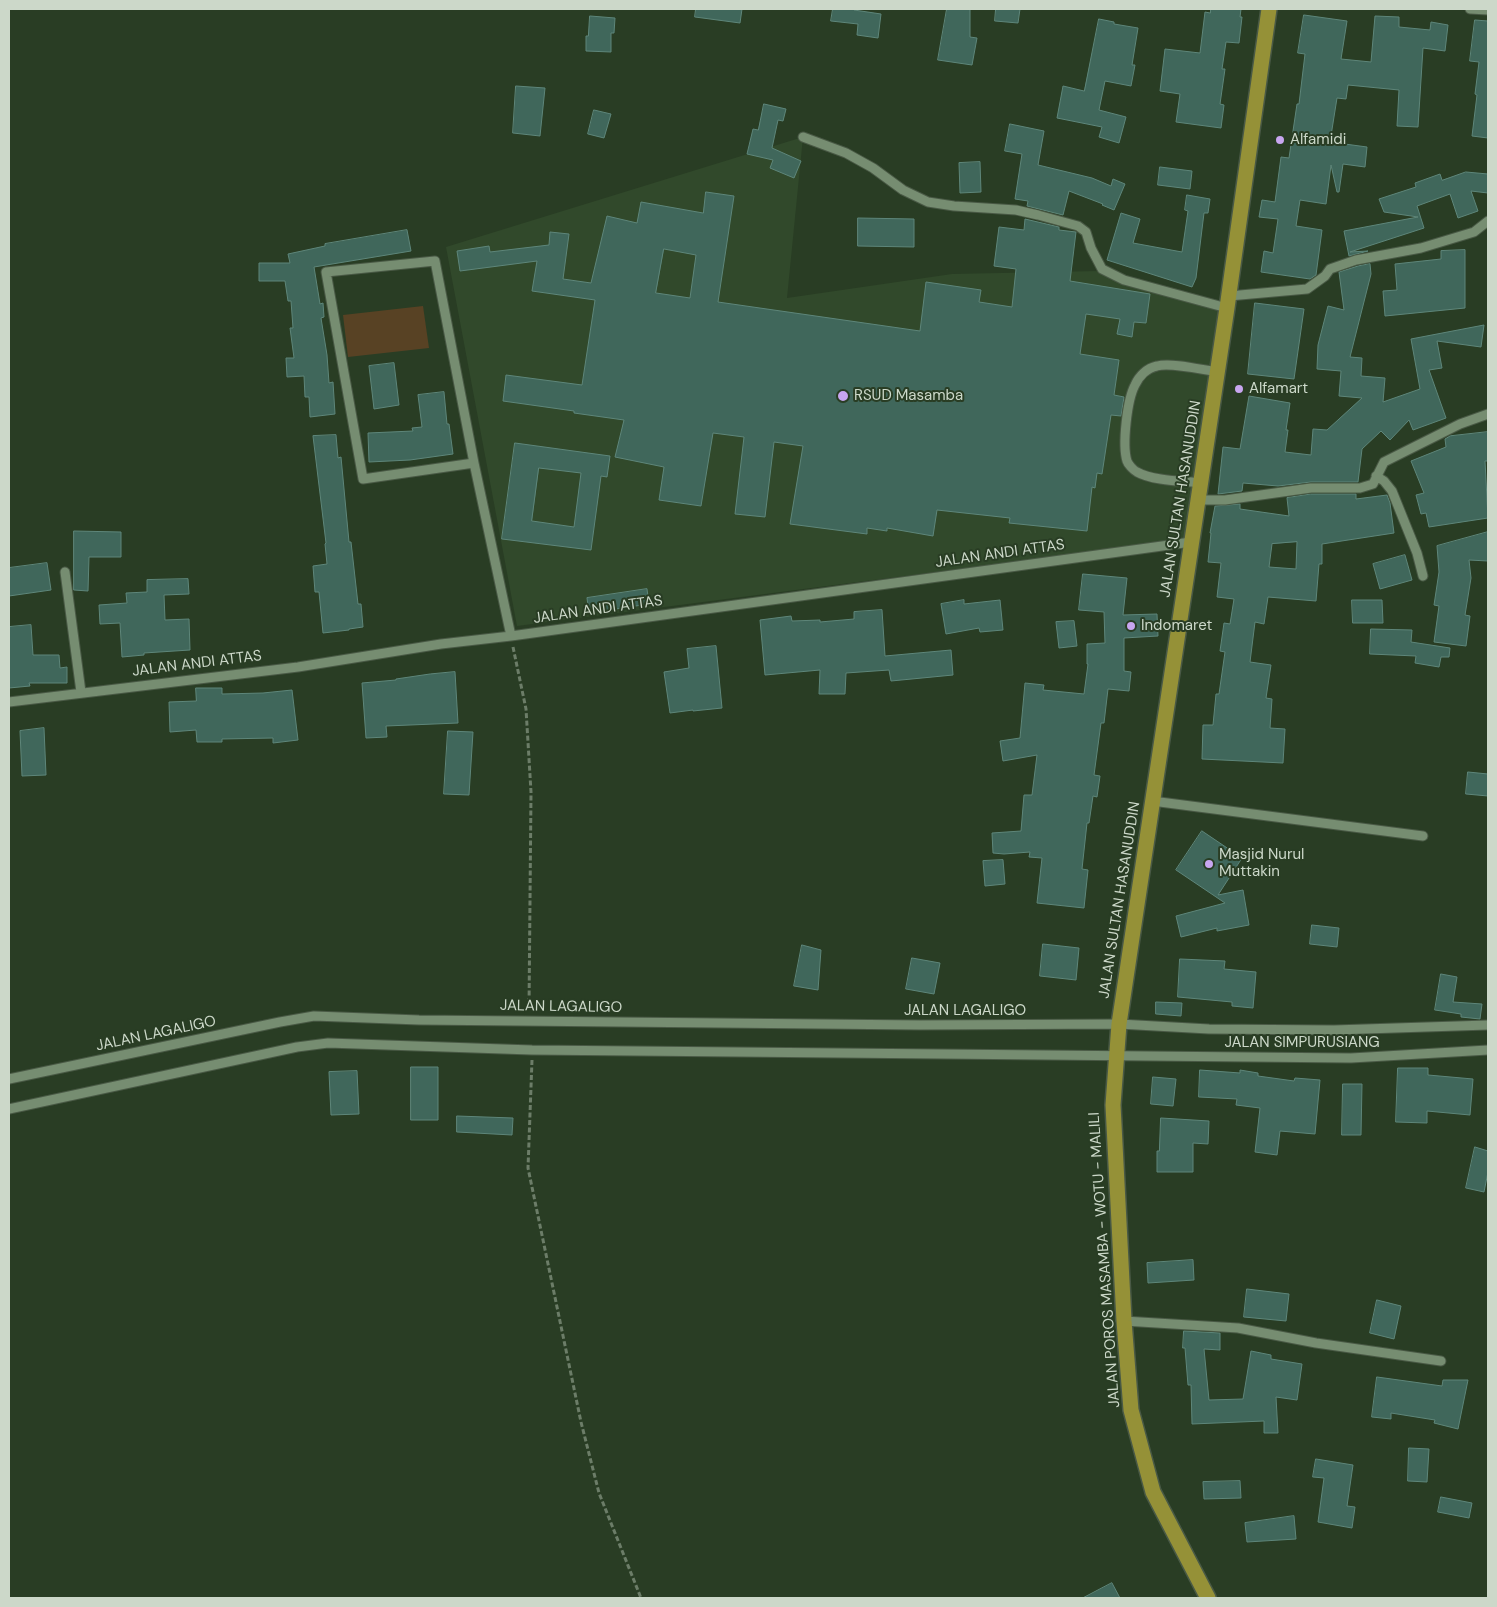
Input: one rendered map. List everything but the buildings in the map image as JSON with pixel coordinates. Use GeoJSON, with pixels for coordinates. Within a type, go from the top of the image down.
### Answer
{"type":"FeatureCollection","features":[{"type":"Feature","properties":{"kind":"highway","name":"JALAN SULTAN HASANUDDIN"},"geometry":{"type":"LineString","coordinates":[[1119,1024],[1218,372],[1269,9]]}},
{"type":"Feature","properties":{"kind":"highway","name":"JALAN POROS MASAMBA - WOTU - MALILI"},"geometry":{"type":"LineString","coordinates":[[1119,1024],[1113,1105],[1124,1321],[1131,1410],[1153,1492],[1208,1598]]}},
{"type":"Feature","properties":{"kind":"street"},"geometry":{"type":"LineString","coordinates":[[1470,9],[1488,10]]}},
{"type":"Feature","properties":{"kind":"street"},"geometry":{"type":"LineString","coordinates":[[804,136],[846,153],[873,168],[903,190],[928,202],[954,206],[1016,210],[1078,226],[1086,232],[1091,248],[1102,269],[1124,280],[1228,302],[1307,289],[1330,269],[1356,260],[1421,248],[1474,232],[1488,221]]}},
{"type":"Feature","properties":{"kind":"street"},"geometry":{"type":"LineString","coordinates":[[474,463],[363,479],[326,272],[435,261],[474,463],[511,636]]}},
{"type":"Feature","properties":{"kind":"street"},"geometry":{"type":"LineString","coordinates":[[1201,483],[1152,477],[1137,472],[1127,463],[1125,446],[1131,396],[1134,385],[1142,373],[1157,366],[1173,366],[1218,372]]}},
{"type":"Feature","properties":{"kind":"street"},"geometry":{"type":"LineString","coordinates":[[1199,500],[1225,500],[1311,488],[1360,488],[1373,484],[1384,462],[1460,424],[1488,414]]}},
{"type":"Feature","properties":{"kind":"street"},"geometry":{"type":"LineString","coordinates":[[1376,476],[1384,481],[1392,491],[1417,553],[1423,576]]}},
{"type":"Feature","properties":{"kind":"street","name":"JALAN ANDI ATTAS"},"geometry":{"type":"LineString","coordinates":[[9,702],[298,666],[441,644],[511,636],[1191,542]]}},
{"type":"Feature","properties":{"kind":"street"},"geometry":{"type":"LineString","coordinates":[[65,572],[81,692]]}},
{"type":"Feature","properties":{"kind":"street"},"geometry":{"type":"LineString","coordinates":[[1152,801],[1423,836]]}},
{"type":"Feature","properties":{"kind":"street","name":"JALAN LAGALIGO"},"geometry":{"type":"LineString","coordinates":[[9,1079],[314,1016],[419,1020],[920,1025],[1119,1024]]}},
{"type":"Feature","properties":{"kind":"street","name":"JALAN SIMPURUSIANG"},"geometry":{"type":"LineString","coordinates":[[1119,1024],[1209,1029],[1334,1030],[1488,1025]]}},
{"type":"Feature","properties":{"kind":"street"},"geometry":{"type":"LineString","coordinates":[[9,1109],[297,1047],[328,1043],[532,1050],[1116,1056]]}},
{"type":"Feature","properties":{"kind":"street","name":"JALAN SIMPURUSIANG"},"geometry":{"type":"LineString","coordinates":[[1116,1056],[1351,1058],[1488,1050]]}},
{"type":"Feature","properties":{"kind":"street"},"geometry":{"type":"LineString","coordinates":[[1124,1321],[1238,1328],[1316,1343],[1441,1360]]}},
{"type":"Feature","properties":{"kind":"path"},"geometry":{"type":"LineString","coordinates":[[511,636],[526,709],[532,792],[529,1021]]}},
{"type":"Feature","properties":{"kind":"path"},"geometry":{"type":"LineString","coordinates":[[532,1050],[528,1168],[581,1422],[599,1492],[641,1598]]}},
{"type":"Feature","properties":{"kind":"shaded area","name":"RSUD Masamba"},"geometry":{"type":"Polygon","coordinates":[[[803,137],[787,298],[952,274],[1099,271],[1225,310],[1191,539],[517,626],[446,247],[803,137]]]}},
{"type":"Feature","properties":{"kind":"shaded area"},"geometry":{"type":"Polygon","coordinates":[[[423,306],[429,348],[348,357],[343,315],[423,306]]]}},
{"type":"Feature","properties":{"kind":"place","name":"Alfamidi"},"geometry":{"type":"Point","coordinates":[1280,140]}},
{"type":"Feature","properties":{"kind":"place","name":"Alfamart"},"geometry":{"type":"Point","coordinates":[1239,389]}},
{"type":"Feature","properties":{"kind":"place","name":"RSUD Masamba"},"geometry":{"type":"Point","coordinates":[843,396]}},
{"type":"Feature","properties":{"kind":"place","name":"Indomaret"},"geometry":{"type":"Point","coordinates":[1131,626]}},
{"type":"Feature","properties":{"kind":"place","name":"Masjid Nurul Muttakin"},"geometry":{"type":"Point","coordinates":[1209,864]}}]}
